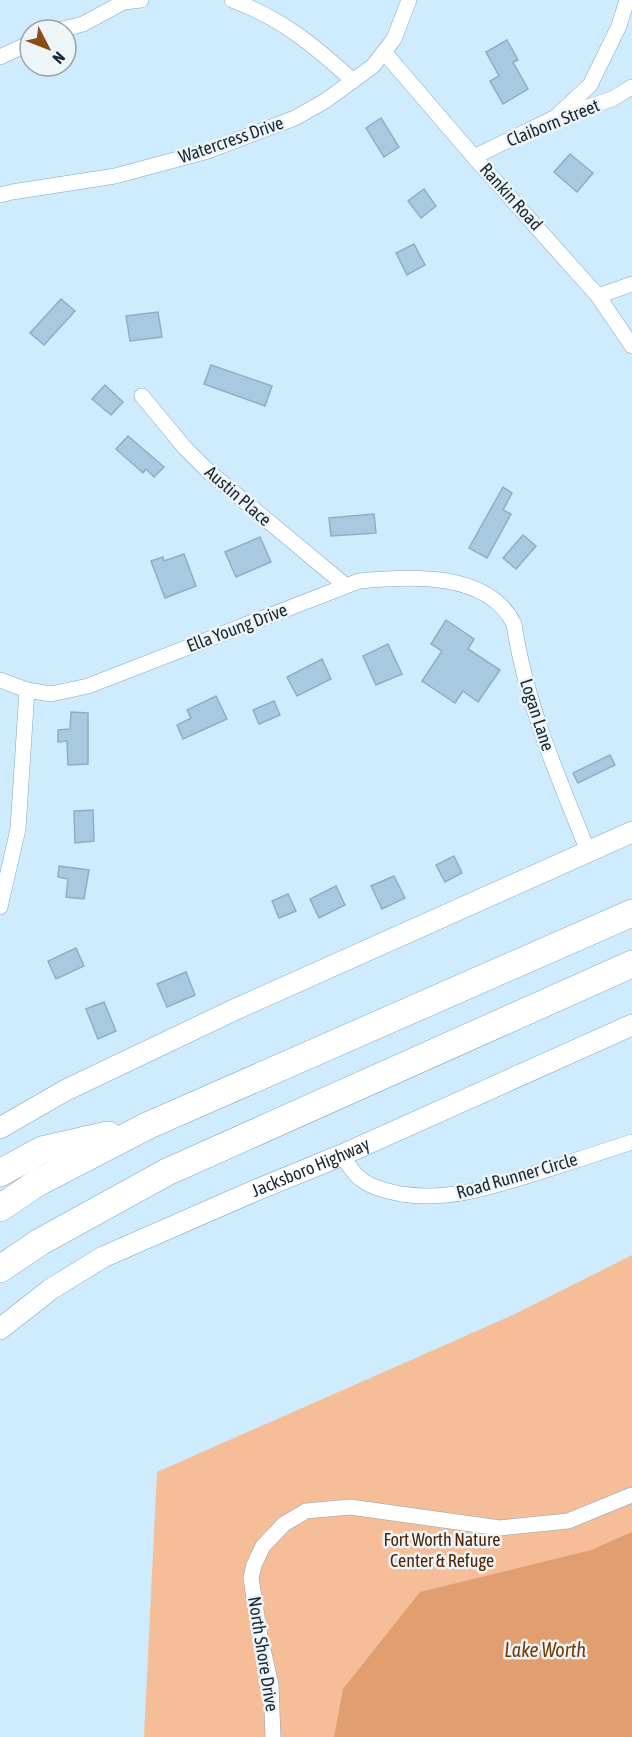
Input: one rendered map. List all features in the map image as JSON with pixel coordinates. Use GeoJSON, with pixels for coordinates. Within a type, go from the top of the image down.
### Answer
{"type":"FeatureCollection","features":[{"type":"Feature","properties":{"kind":"highway"},"geometry":{"type":"LineString","coordinates":[[0,1208],[37,1183],[147,1126],[632,913]]}},
{"type":"Feature","properties":{"kind":"highway"},"geometry":{"type":"LineString","coordinates":[[0,1269],[40,1242],[167,1172],[632,964]]}},
{"type":"Feature","properties":{"kind":"highway"},"geometry":{"type":"LineString","coordinates":[[0,1173],[42,1150],[147,1126]]}},
{"type":"Feature","properties":{"kind":"main road"},"geometry":{"type":"LineString","coordinates":[[0,1128],[66,1090],[236,1009],[632,832]]}},
{"type":"Feature","properties":{"kind":"main road","name":"Jacksboro Highway"},"geometry":{"type":"LineString","coordinates":[[0,1329],[51,1289],[103,1257],[342,1155],[632,1025]]}},
{"type":"Feature","properties":{"kind":"street"},"geometry":{"type":"LineString","coordinates":[[78,25],[124,2],[141,0]]}},
{"type":"Feature","properties":{"kind":"street"},"geometry":{"type":"LineString","coordinates":[[232,0],[258,10],[286,26],[320,50],[353,81]]}},
{"type":"Feature","properties":{"kind":"street","name":"Watercress Drive"},"geometry":{"type":"LineString","coordinates":[[0,195],[115,176],[208,151],[295,118],[325,101],[373,66],[394,39],[409,0]]}},
{"type":"Feature","properties":{"kind":"street"},"geometry":{"type":"LineString","coordinates":[[554,118],[590,85],[619,26],[627,0]]}},
{"type":"Feature","properties":{"kind":"street"},"geometry":{"type":"LineString","coordinates":[[0,57],[18,49]]}},
{"type":"Feature","properties":{"kind":"street","name":"Rankin Road"},"geometry":{"type":"LineString","coordinates":[[384,52],[598,296],[632,346]]}},
{"type":"Feature","properties":{"kind":"street","name":"Claiborn Street"},"geometry":{"type":"LineString","coordinates":[[474,157],[554,118],[612,99],[632,87]]}},
{"type":"Feature","properties":{"kind":"street"},"geometry":{"type":"LineString","coordinates":[[598,296],[632,284]]}},
{"type":"Feature","properties":{"kind":"street","name":"Austin Place"},"geometry":{"type":"LineString","coordinates":[[142,396],[185,448],[208,471],[345,585]]}},
{"type":"Feature","properties":{"kind":"street","name":"Ella Young Drive"},"geometry":{"type":"LineString","coordinates":[[0,680],[27,690],[51,694],[88,686],[359,581],[402,577],[437,579],[477,590]]}},
{"type":"Feature","properties":{"kind":"street","name":"Logan Lane"},"geometry":{"type":"LineString","coordinates":[[477,590],[510,614],[527,689],[551,759],[588,851]]}},
{"type":"Feature","properties":{"kind":"street"},"geometry":{"type":"LineString","coordinates":[[0,907],[18,829],[27,690]]}},
{"type":"Feature","properties":{"kind":"street","name":"Road Runner Circle"},"geometry":{"type":"LineString","coordinates":[[342,1155],[351,1170],[362,1180],[387,1191],[427,1197],[452,1196],[499,1185],[632,1142]]}},
{"type":"Feature","properties":{"kind":"street","name":"North Shore Drive"},"geometry":{"type":"LineString","coordinates":[[273,1737],[271,1685],[260,1636],[251,1578],[263,1546],[284,1524],[306,1511],[350,1507],[500,1528],[568,1521],[632,1495]]}},
{"type":"Feature","properties":{"kind":"green space","name":"Fort Worth Nature Center & Refuge"},"geometry":{"type":"Polygon","coordinates":[[[632,1255],[632,1737],[144,1737],[157,1472],[515,1314],[632,1255]]]}},
{"type":"Feature","properties":{"kind":"water","name":"Lake Worth"},"geometry":{"type":"Polygon","coordinates":[[[632,1532],[632,1737],[334,1737],[343,1689],[420,1592],[591,1550],[632,1532]]]}},
{"type":"Feature","properties":{"kind":"building"},"geometry":{"type":"Polygon","coordinates":[[[507,40],[518,60],[513,62],[528,89],[503,104],[490,81],[499,76],[486,52],[507,40]]]}},
{"type":"Feature","properties":{"kind":"building"},"geometry":{"type":"Polygon","coordinates":[[[381,118],[399,147],[384,157],[366,128],[381,118]]]}},
{"type":"Feature","properties":{"kind":"building"},"geometry":{"type":"Polygon","coordinates":[[[570,154],[593,173],[577,192],[554,172],[570,154]]]}},
{"type":"Feature","properties":{"kind":"building"},"geometry":{"type":"Polygon","coordinates":[[[424,189],[436,206],[421,218],[408,201],[424,189]]]}},
{"type":"Feature","properties":{"kind":"building"},"geometry":{"type":"Polygon","coordinates":[[[414,244],[425,265],[407,275],[396,253],[414,244]]]}},
{"type":"Feature","properties":{"kind":"building"},"geometry":{"type":"Polygon","coordinates":[[[61,299],[75,311],[44,345],[30,333],[61,299]]]}},
{"type":"Feature","properties":{"kind":"building"},"geometry":{"type":"Polygon","coordinates":[[[158,312],[162,337],[130,341],[126,316],[158,312]]]}},
{"type":"Feature","properties":{"kind":"building"},"geometry":{"type":"Polygon","coordinates":[[[211,365],[272,386],[265,406],[204,384],[211,365]]]}},
{"type":"Feature","properties":{"kind":"building"},"geometry":{"type":"Polygon","coordinates":[[[105,385],[123,402],[111,415],[92,399],[105,385]]]}},
{"type":"Feature","properties":{"kind":"building"},"geometry":{"type":"Polygon","coordinates":[[[128,436],[164,467],[154,477],[146,469],[143,473],[116,449],[128,436]]]}},
{"type":"Feature","properties":{"kind":"building"},"geometry":{"type":"Polygon","coordinates":[[[503,487],[512,493],[503,510],[511,514],[487,558],[469,548],[503,487]]]}},
{"type":"Feature","properties":{"kind":"building"},"geometry":{"type":"Polygon","coordinates":[[[374,514],[376,533],[331,536],[329,518],[374,514]]]}},
{"type":"Feature","properties":{"kind":"building"},"geometry":{"type":"Polygon","coordinates":[[[523,535],[536,546],[516,569],[503,558],[523,535]]]}},
{"type":"Feature","properties":{"kind":"building"},"geometry":{"type":"Polygon","coordinates":[[[260,537],[271,562],[236,577],[225,552],[260,537]]]}},
{"type":"Feature","properties":{"kind":"building"},"geometry":{"type":"Polygon","coordinates":[[[184,554],[196,586],[165,598],[151,561],[163,557],[164,561],[184,554]]]}},
{"type":"Feature","properties":{"kind":"building"},"geometry":{"type":"Polygon","coordinates":[[[446,620],[474,639],[468,649],[500,670],[478,702],[463,691],[455,703],[422,681],[442,651],[431,644],[446,620]]]}},
{"type":"Feature","properties":{"kind":"building"},"geometry":{"type":"Polygon","coordinates":[[[388,644],[402,674],[376,685],[363,656],[388,644]]]}},
{"type":"Feature","properties":{"kind":"building"},"geometry":{"type":"Polygon","coordinates":[[[322,659],[331,679],[297,696],[287,677],[322,659]]]}},
{"type":"Feature","properties":{"kind":"building"},"geometry":{"type":"Polygon","coordinates":[[[216,696],[227,719],[183,739],[177,725],[191,718],[187,710],[216,696]]]}},
{"type":"Feature","properties":{"kind":"building"},"geometry":{"type":"Polygon","coordinates":[[[274,701],[280,715],[259,724],[253,710],[274,701]]]}},
{"type":"Feature","properties":{"kind":"building"},"geometry":{"type":"Polygon","coordinates":[[[71,712],[88,713],[88,764],[68,765],[67,741],[58,742],[58,730],[70,729],[71,712]]]}},
{"type":"Feature","properties":{"kind":"building"},"geometry":{"type":"Polygon","coordinates":[[[610,755],[615,765],[578,783],[573,773],[610,755]]]}},
{"type":"Feature","properties":{"kind":"building"},"geometry":{"type":"Polygon","coordinates":[[[93,810],[94,841],[75,843],[74,811],[93,810]]]}},
{"type":"Feature","properties":{"kind":"building"},"geometry":{"type":"Polygon","coordinates":[[[454,856],[462,873],[445,882],[436,865],[454,856]]]}},
{"type":"Feature","properties":{"kind":"building"},"geometry":{"type":"Polygon","coordinates":[[[59,866],[89,870],[84,899],[66,897],[68,879],[58,877],[59,866]]]}},
{"type":"Feature","properties":{"kind":"building"},"geometry":{"type":"Polygon","coordinates":[[[394,876],[405,898],[382,909],[371,886],[394,876]]]}},
{"type":"Feature","properties":{"kind":"building"},"geometry":{"type":"Polygon","coordinates":[[[336,886],[345,905],[319,918],[310,899],[336,886]]]}},
{"type":"Feature","properties":{"kind":"building"},"geometry":{"type":"Polygon","coordinates":[[[288,894],[296,911],[279,918],[272,901],[288,894]]]}},
{"type":"Feature","properties":{"kind":"building"},"geometry":{"type":"Polygon","coordinates":[[[76,948],[84,966],[56,979],[48,961],[76,948]]]}},
{"type":"Feature","properties":{"kind":"building"},"geometry":{"type":"Polygon","coordinates":[[[186,972],[195,995],[167,1007],[157,984],[186,972]]]}},
{"type":"Feature","properties":{"kind":"building"},"geometry":{"type":"Polygon","coordinates":[[[104,1002],[116,1031],[98,1039],[86,1009],[104,1002]]]}}]}
